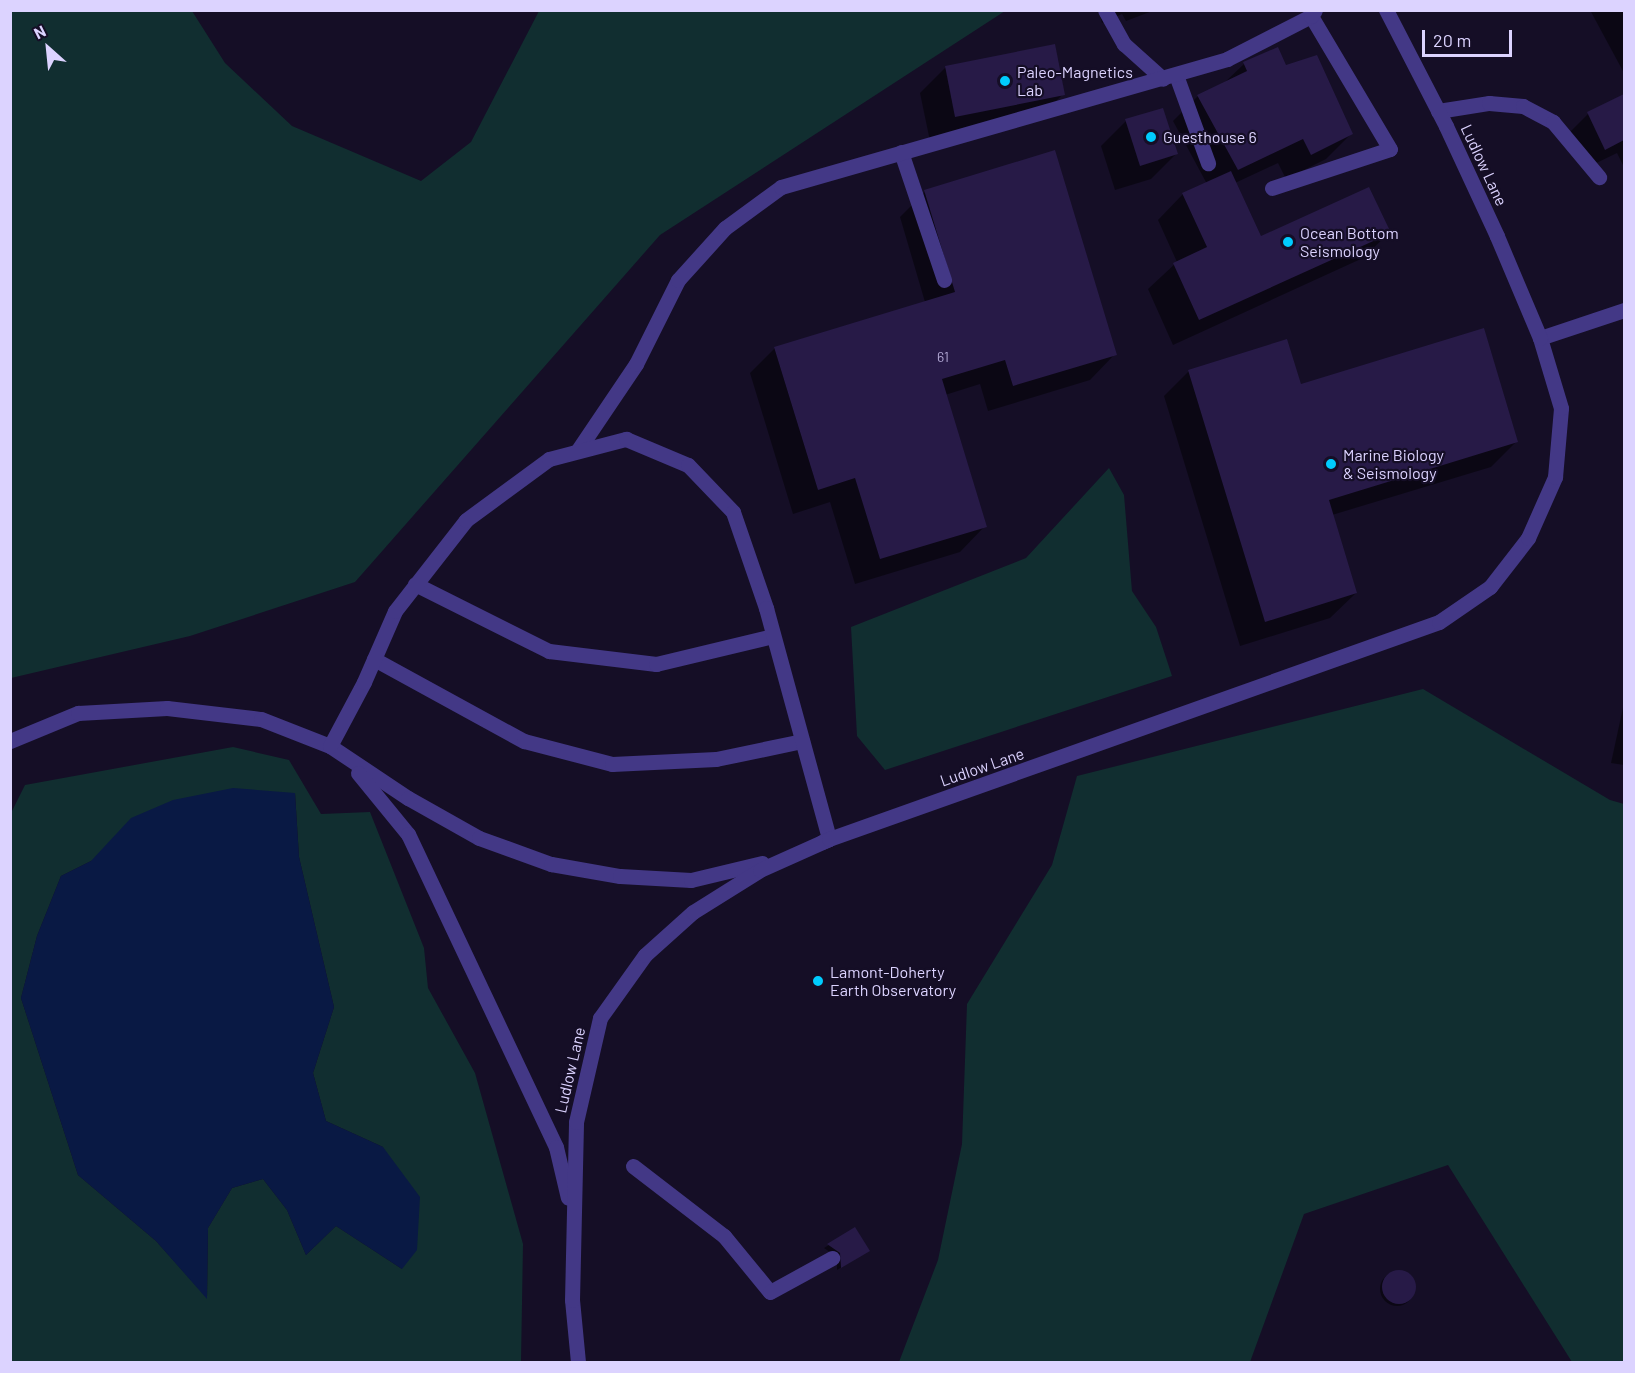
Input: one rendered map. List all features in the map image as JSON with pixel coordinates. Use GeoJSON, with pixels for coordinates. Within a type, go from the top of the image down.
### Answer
{"type":"FeatureCollection","features":[{"type":"Feature","properties":{"kind":"lane"},"geometry":{"type":"LineString","coordinates":[[1105,10],[1124,44],[1170,77],[1208,163]]}},
{"type":"Feature","properties":{"kind":"lane","name":"Ludlow Lane"},"geometry":{"type":"LineString","coordinates":[[578,1362],[572,1300],[572,1215],[576,1122],[600,1018],[645,955],[693,912],[760,870],[829,839],[1356,655],[1439,622],[1490,587],[1528,538],[1555,477],[1561,408],[1540,338],[1438,111],[1386,10]]}},
{"type":"Feature","properties":{"kind":"lane"},"geometry":{"type":"LineString","coordinates":[[578,450],[636,364],[678,280],[724,228],[781,187],[1227,59],[1313,13],[1390,149],[1272,188]]}},
{"type":"Feature","properties":{"kind":"lane"},"geometry":{"type":"LineString","coordinates":[[1438,111],[1489,103],[1523,106],[1553,122],[1599,177]]}},
{"type":"Feature","properties":{"kind":"lane"},"geometry":{"type":"LineString","coordinates":[[900,152],[944,280]]}},
{"type":"Feature","properties":{"kind":"lane"},"geometry":{"type":"LineString","coordinates":[[1540,338],[1624,310]]}},
{"type":"Feature","properties":{"kind":"lane"},"geometry":{"type":"LineString","coordinates":[[10,741],[78,713],[167,708],[261,719],[330,746],[408,798],[479,838],[551,864],[620,876],[692,880],[758,865],[829,839],[773,636],[733,512],[688,465],[626,439],[549,459],[466,520],[395,611],[374,659],[330,746]]}},
{"type":"Feature","properties":{"kind":"lane"},"geometry":{"type":"LineString","coordinates":[[416,584],[549,651],[656,664],[773,636]]}},
{"type":"Feature","properties":{"kind":"lane"},"geometry":{"type":"LineString","coordinates":[[374,659],[524,741],[612,764],[716,759],[802,741]]}},
{"type":"Feature","properties":{"kind":"lane"},"geometry":{"type":"LineString","coordinates":[[330,746],[372,787],[408,834],[556,1147],[572,1215]]}},
{"type":"Feature","properties":{"kind":"lane"},"geometry":{"type":"LineString","coordinates":[[633,1166],[724,1236],[770,1292],[832,1258]]}},
{"type":"Feature","properties":{"kind":"green space"},"geometry":{"type":"Polygon","coordinates":[[[10,11],[192,11],[225,63],[292,126],[421,181],[471,142],[539,11],[1005,11],[660,235],[355,582],[190,636],[11,678],[10,11]]]}},
{"type":"Feature","properties":{"kind":"green space"},"geometry":{"type":"Polygon","coordinates":[[[1109,468],[1124,495],[1132,591],[1156,627],[1172,676],[885,770],[857,736],[851,627],[1026,558],[1109,468]]]}},
{"type":"Feature","properties":{"kind":"green space"},"geometry":{"type":"Polygon","coordinates":[[[1423,689],[1610,800],[1624,804],[1624,1362],[1572,1362],[1448,1165],[1304,1214],[1250,1362],[899,1362],[938,1260],[962,1144],[967,1004],[1052,865],[1077,776],[1423,689]]]}},
{"type":"Feature","properties":{"kind":"green space"},"geometry":{"type":"Polygon","coordinates":[[[233,747],[289,760],[321,814],[370,812],[424,948],[428,988],[475,1073],[523,1244],[521,1362],[11,1362],[10,815],[25,785],[233,747]],[[295,793],[91,861],[61,876],[37,936],[21,998],[78,1175],[156,1241],[207,1298],[208,1228],[232,1188],[263,1179],[287,1210],[306,1255],[336,1226],[402,1269],[383,1147],[326,1121],[313,1073],[334,1007],[299,857],[295,793]]]}},
{"type":"Feature","properties":{"kind":"water"},"geometry":{"type":"Polygon","coordinates":[[[233,788],[295,793],[299,857],[334,1007],[313,1073],[326,1121],[383,1147],[420,1197],[417,1250],[402,1269],[336,1226],[306,1255],[287,1210],[263,1179],[232,1188],[208,1228],[207,1299],[156,1241],[78,1175],[21,998],[37,936],[61,876],[91,861],[131,818],[173,800],[233,788]]]}},
{"type":"Feature","properties":{"kind":"building","name":"Paleo-Magnetics Lab"},"geometry":{"type":"Polygon","coordinates":[[[1055,44],[1065,95],[955,117],[945,66],[1055,44]]]}},
{"type":"Feature","properties":{"kind":"building"},"geometry":{"type":"Polygon","coordinates":[[[1278,47],[1286,65],[1317,55],[1353,134],[1311,155],[1303,139],[1238,170],[1197,95],[1247,71],[1243,62],[1278,47]]]}},
{"type":"Feature","properties":{"kind":"building"},"geometry":{"type":"Polygon","coordinates":[[[1624,94],[1624,140],[1605,150],[1587,112],[1624,94]]]}},
{"type":"Feature","properties":{"kind":"building","name":"Guesthouse 6"},"geometry":{"type":"Polygon","coordinates":[[[1163,108],[1178,154],[1140,166],[1125,119],[1163,108]]]}},
{"type":"Feature","properties":{"kind":"building"},"geometry":{"type":"Polygon","coordinates":[[[1055,150],[1117,355],[1013,386],[1005,360],[942,379],[987,527],[880,559],[855,478],[818,490],[774,347],[955,292],[924,190],[1055,150]]]}},
{"type":"Feature","properties":{"kind":"building","name":"Ocean Bottom Seismology"},"geometry":{"type":"Polygon","coordinates":[[[1231,171],[1261,236],[1369,187],[1391,233],[1199,320],[1173,263],[1207,247],[1182,193],[1231,171]]]}},
{"type":"Feature","properties":{"kind":"building","name":"Marine Biology & Seismology"},"geometry":{"type":"Polygon","coordinates":[[[1484,328],[1518,442],[1329,500],[1357,593],[1265,622],[1188,370],[1287,339],[1301,384],[1484,328]]]}},
{"type":"Feature","properties":{"kind":"building"},"geometry":{"type":"Polygon","coordinates":[[[855,1227],[870,1251],[841,1268],[840,1253],[827,1244],[855,1227]]]}},
{"type":"Feature","properties":{"kind":"building"},"geometry":{"type":"Polygon","coordinates":[[[1399,1270],[1411,1275],[1416,1287],[1411,1299],[1399,1304],[1387,1299],[1382,1287],[1387,1275],[1399,1270]]]}},
{"type":"Feature","properties":{"kind":"place","name":"Paleo-Magnetics Lab"},"geometry":{"type":"Point","coordinates":[1005,81]}},
{"type":"Feature","properties":{"kind":"place","name":"Guesthouse 6"},"geometry":{"type":"Point","coordinates":[1151,137]}},
{"type":"Feature","properties":{"kind":"place","name":"Ocean Bottom Seismology"},"geometry":{"type":"Point","coordinates":[1288,242]}},
{"type":"Feature","properties":{"kind":"place","name":"Marine Biology & Seismology"},"geometry":{"type":"Point","coordinates":[1331,464]}},
{"type":"Feature","properties":{"kind":"place","name":"Lamont-Doherty Earth Observatory"},"geometry":{"type":"Point","coordinates":[818,981]}}]}
